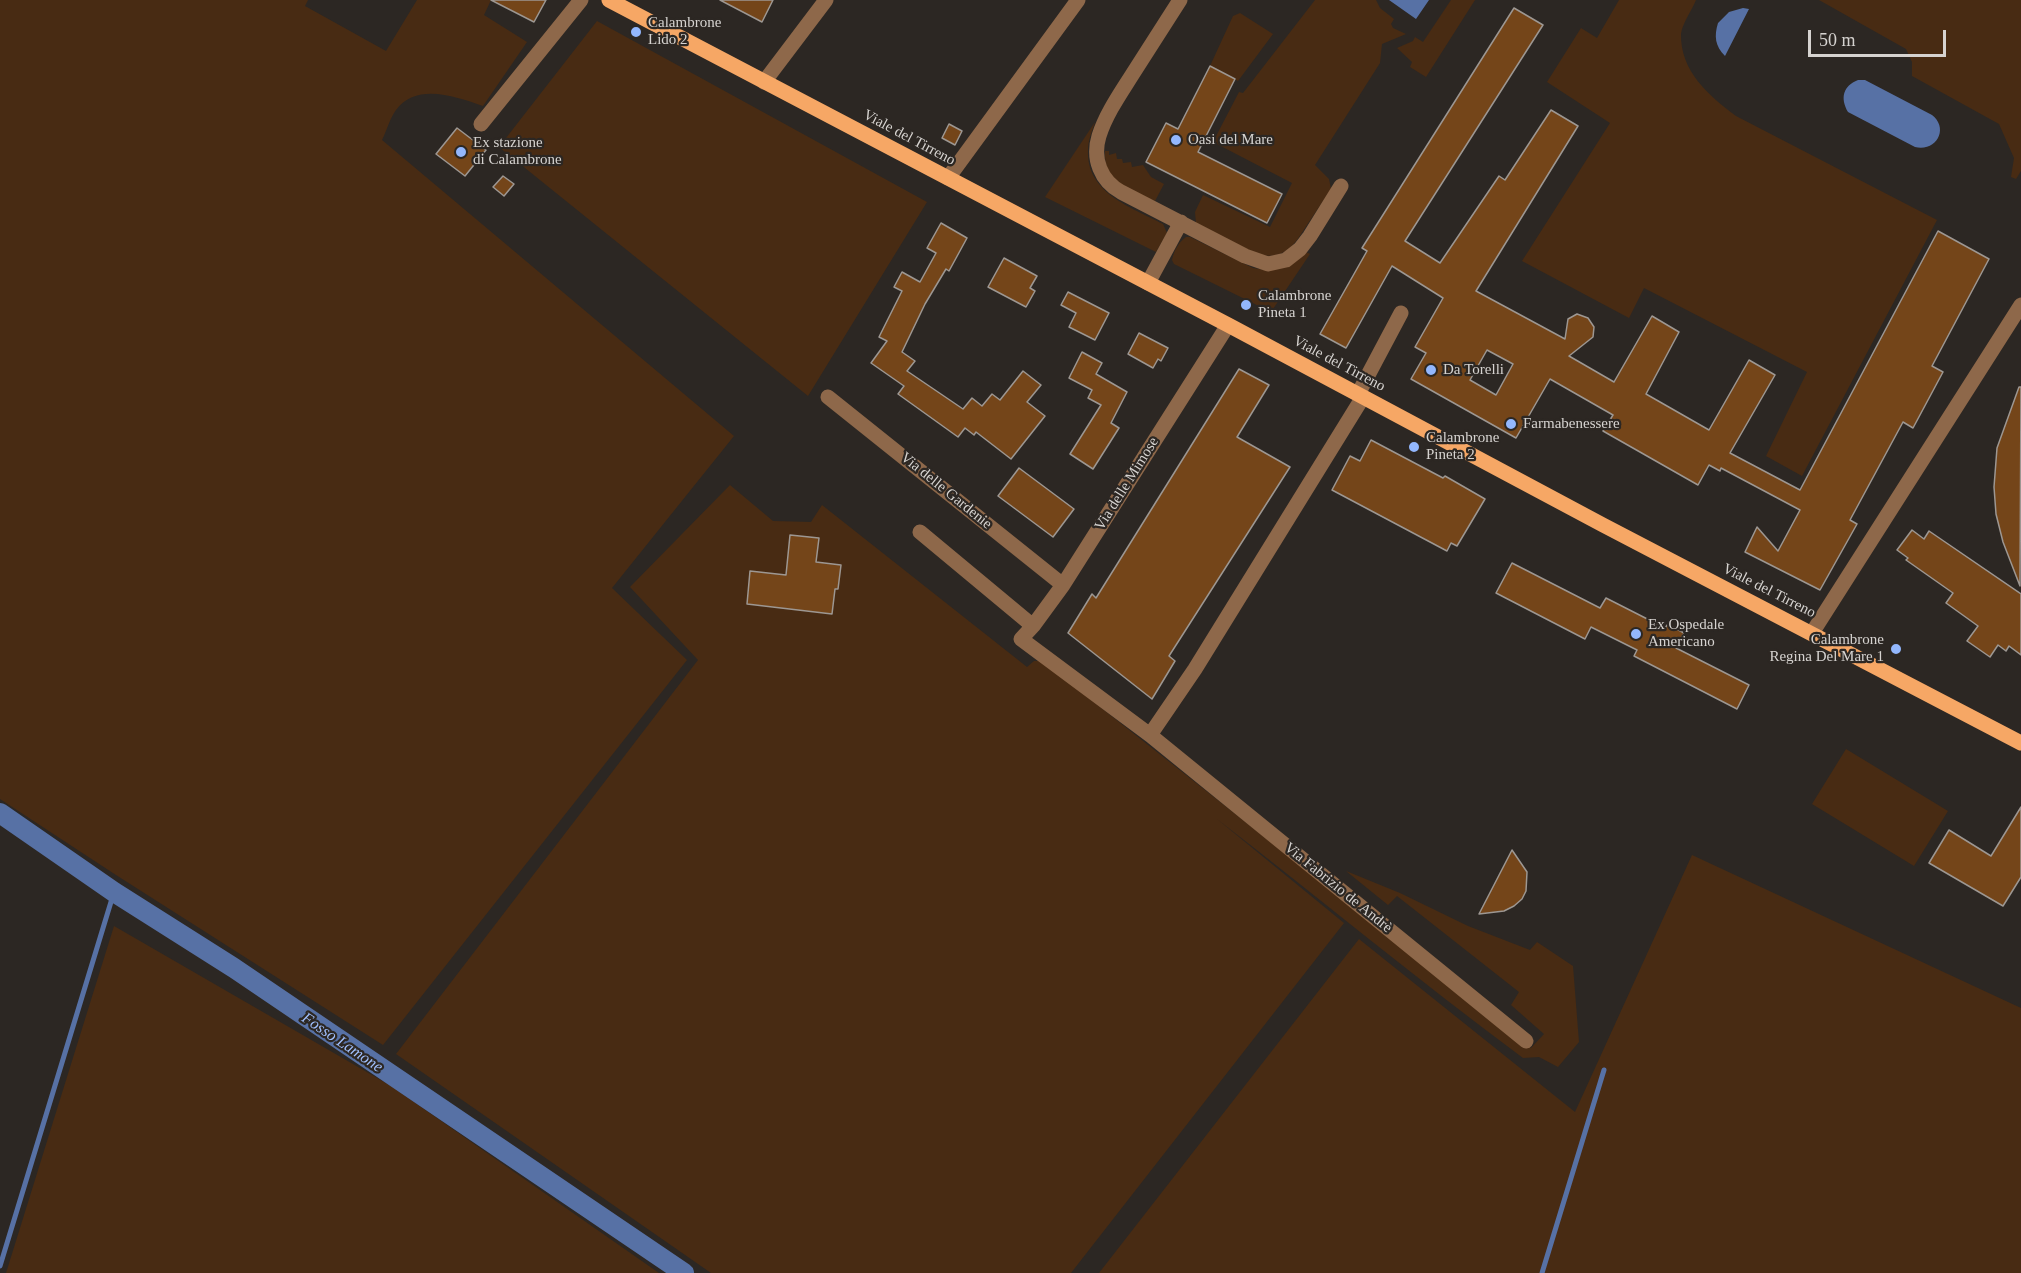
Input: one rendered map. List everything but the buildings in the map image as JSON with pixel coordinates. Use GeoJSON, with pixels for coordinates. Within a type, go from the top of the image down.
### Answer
{"type":"FeatureCollection","features":[{"type":"Feature","properties":{"kind":"main road","name":"Viale del Tirreno"},"geometry":{"type":"LineString","coordinates":[[609,0],[2021,743]]}},
{"type":"Feature","properties":{"kind":"street"},"geometry":{"type":"LineString","coordinates":[[481,124],[581,0]]}},
{"type":"Feature","properties":{"kind":"street"},"geometry":{"type":"LineString","coordinates":[[764,82],[826,0]]}},
{"type":"Feature","properties":{"kind":"street"},"geometry":{"type":"LineString","coordinates":[[948,178],[1078,0]]}},
{"type":"Feature","properties":{"kind":"street"},"geometry":{"type":"LineString","coordinates":[[1180,0],[1114,104],[1098,138],[1098,161],[1104,178],[1111,186],[1254,260],[1268,264],[1277,264],[1286,260],[1300,249],[1311,236],[1341,186]]}},
{"type":"Feature","properties":{"kind":"street"},"geometry":{"type":"LineString","coordinates":[[1148,283],[1181,222]]}},
{"type":"Feature","properties":{"kind":"street"},"geometry":{"type":"LineString","coordinates":[[1812,633],[2021,305]]}},
{"type":"Feature","properties":{"kind":"street"},"geometry":{"type":"LineString","coordinates":[[1150,735],[1195,669],[1360,396],[1401,313]]}},
{"type":"Feature","properties":{"kind":"street","name":"Via delle Mimose"},"geometry":{"type":"LineString","coordinates":[[1021,639],[1063,585],[1228,325]]}},
{"type":"Feature","properties":{"kind":"street","name":"Via delle Gardenie"},"geometry":{"type":"LineString","coordinates":[[828,397],[1063,585]]}},
{"type":"Feature","properties":{"kind":"street"},"geometry":{"type":"LineString","coordinates":[[920,532],[1033,626]]}},
{"type":"Feature","properties":{"kind":"street","name":"Via Fabrizio de Andrè"},"geometry":{"type":"LineString","coordinates":[[1021,639],[1150,735],[1526,1041]]}},
{"type":"Feature","properties":{"kind":"shaded area"},"geometry":{"type":"Polygon","coordinates":[[[0,0],[308,0],[305,6],[386,51],[417,0],[491,0],[484,15],[527,42],[483,106],[437,94],[415,96],[405,101],[396,110],[382,140],[734,436],[612,588],[687,660],[383,1045],[0,799],[0,0]]]}},
{"type":"Feature","properties":{"kind":"shaded area"},"geometry":{"type":"Polygon","coordinates":[[[1315,0],[1376,0],[1380,8],[1394,19],[1391,24],[1393,28],[1406,34],[1382,44],[1380,63],[1315,165],[1329,179],[1331,189],[1302,233],[1292,246],[1281,254],[1265,256],[1255,254],[1196,223],[1195,212],[1203,195],[1270,227],[1292,183],[1213,142],[1239,92],[1243,93],[1315,0]]]}},
{"type":"Feature","properties":{"kind":"shaded area"},"geometry":{"type":"Polygon","coordinates":[[[1451,0],[1475,0],[1426,77],[1410,67],[1412,62],[1397,48],[1413,41],[1415,37],[1423,42],[1451,0]]]}},
{"type":"Feature","properties":{"kind":"shaded area"},"geometry":{"type":"Polygon","coordinates":[[[1619,0],[1696,0],[1682,30],[1682,47],[1691,71],[1706,91],[1736,116],[1937,220],[1802,476],[1766,456],[1807,372],[1644,288],[1629,318],[1522,261],[1610,123],[1547,82],[1581,28],[1597,38],[1619,0]]]}},
{"type":"Feature","properties":{"kind":"shaded area"},"geometry":{"type":"Polygon","coordinates":[[[1819,0],[2021,0],[2021,171],[2016,179],[2011,177],[2014,158],[1999,124],[1912,76],[1912,62],[1906,49],[1819,0]]]}},
{"type":"Feature","properties":{"kind":"shaded area"},"geometry":{"type":"Polygon","coordinates":[[[1240,13],[1273,34],[1238,81],[1210,66],[1233,16],[1240,13]]]}},
{"type":"Feature","properties":{"kind":"shaded area"},"geometry":{"type":"Polygon","coordinates":[[[597,21],[927,202],[808,396],[499,147],[597,21]]]}},
{"type":"Feature","properties":{"kind":"shaded area"},"geometry":{"type":"Polygon","coordinates":[[[1095,122],[1088,150],[1089,165],[1094,177],[1113,197],[1163,224],[1167,233],[1156,252],[1045,197],[1095,122]]]}},
{"type":"Feature","properties":{"kind":"shaded area"},"geometry":{"type":"Polygon","coordinates":[[[1105,151],[1109,151],[1109,155],[1116,153],[1117,159],[1122,159],[1123,163],[1131,162],[1132,167],[1143,165],[1151,177],[1164,184],[1155,201],[1128,189],[1113,178],[1108,171],[1105,151]]]}},
{"type":"Feature","properties":{"kind":"shaded area"},"geometry":{"type":"Polygon","coordinates":[[[1186,237],[1253,268],[1266,270],[1306,252],[1310,254],[1271,312],[1174,264],[1172,260],[1175,250],[1186,237]]]}},
{"type":"Feature","properties":{"kind":"shaded area"},"geometry":{"type":"Polygon","coordinates":[[[730,485],[773,521],[811,522],[822,505],[1027,667],[1034,661],[1042,661],[1531,1048],[1544,1034],[1511,1005],[1519,992],[1397,896],[1388,905],[1346,871],[1400,893],[1468,926],[1530,950],[1537,942],[1573,966],[1579,1042],[1558,1067],[1539,1057],[1523,1058],[1217,819],[1344,923],[1071,1273],[711,1273],[396,1054],[698,660],[630,587],[730,485]]]}},
{"type":"Feature","properties":{"kind":"shaded area"},"geometry":{"type":"Polygon","coordinates":[[[1846,749],[1948,811],[1914,866],[1812,804],[1846,749]]]}},
{"type":"Feature","properties":{"kind":"shaded area"},"geometry":{"type":"Polygon","coordinates":[[[1692,855],[2021,1008],[2021,1273],[1099,1273],[1359,939],[1575,1112],[1692,855]]]}},
{"type":"Feature","properties":{"kind":"shaded area"},"geometry":{"type":"Polygon","coordinates":[[[114,926],[391,1086],[659,1273],[6,1273],[114,926]]]}},
{"type":"Feature","properties":{"kind":"water"},"geometry":{"type":"Polygon","coordinates":[[[1389,0],[1429,0],[1416,19],[1389,0]]]}},
{"type":"Feature","properties":{"kind":"water"},"geometry":{"type":"Polygon","coordinates":[[[1743,8],[1749,9],[1725,56],[1716,41],[1718,23],[1729,12],[1743,8]]]}},
{"type":"Feature","properties":{"kind":"water"},"geometry":{"type":"Polygon","coordinates":[[[1858,80],[1865,80],[1932,115],[1940,126],[1935,142],[1923,148],[1915,147],[1848,112],[1844,102],[1844,93],[1858,80]]]}},
{"type":"Feature","properties":{"kind":"waterway","name":"Fosso Lamone"},"geometry":{"type":"LineString","coordinates":[[0,813],[114,892],[234,968],[684,1273]]}},
{"type":"Feature","properties":{"kind":"waterway"},"geometry":{"type":"LineString","coordinates":[[0,1266],[114,892]]}},
{"type":"Feature","properties":{"kind":"waterway"},"geometry":{"type":"LineString","coordinates":[[1542,1273],[1604,1070]]}},
{"type":"Feature","properties":{"kind":"place","name":"Calambrone Lido 2"},"geometry":{"type":"Point","coordinates":[636,32]}},
{"type":"Feature","properties":{"kind":"place","name":"Oasi del Mare"},"geometry":{"type":"Point","coordinates":[1176,140]}},
{"type":"Feature","properties":{"kind":"place","name":"Ex stazione di Calambrone"},"geometry":{"type":"Point","coordinates":[461,152]}},
{"type":"Feature","properties":{"kind":"place","name":"Calambrone Pineta 1"},"geometry":{"type":"Point","coordinates":[1246,305]}},
{"type":"Feature","properties":{"kind":"place","name":"Da Torelli"},"geometry":{"type":"Point","coordinates":[1431,370]}},
{"type":"Feature","properties":{"kind":"place","name":"Farmabenessere"},"geometry":{"type":"Point","coordinates":[1511,424]}},
{"type":"Feature","properties":{"kind":"place","name":"Calambrone Pineta 2"},"geometry":{"type":"Point","coordinates":[1414,447]}},
{"type":"Feature","properties":{"kind":"place","name":"Ex Ospedale Americano"},"geometry":{"type":"Point","coordinates":[1636,634]}},
{"type":"Feature","properties":{"kind":"place","name":"Calambrone Regina Del Mare 1"},"geometry":{"type":"Point","coordinates":[1896,649]}}]}
